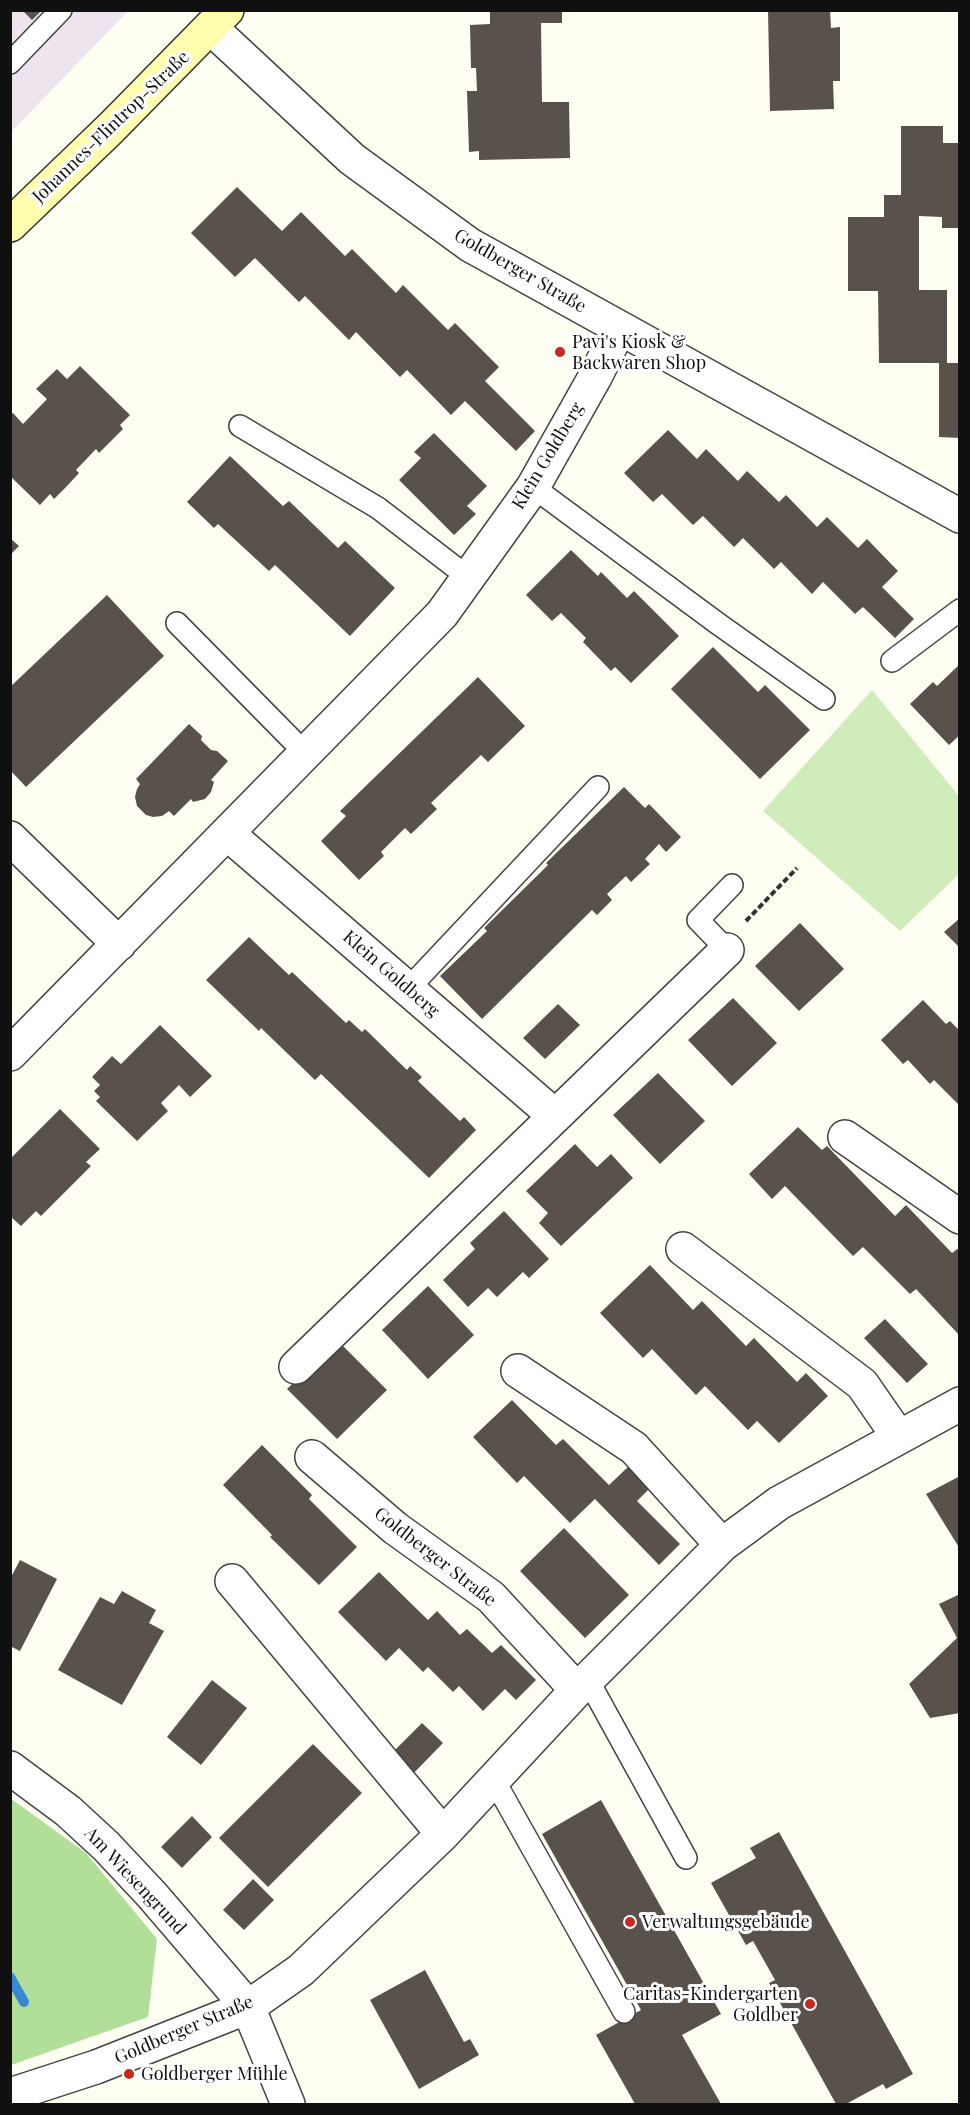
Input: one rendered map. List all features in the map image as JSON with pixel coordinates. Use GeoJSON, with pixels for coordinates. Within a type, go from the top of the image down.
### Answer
{"type":"FeatureCollection","features":[{"type":"Feature","properties":{"kind":"main road","name":"Johannes-Flintrop-Straße"},"geometry":{"type":"LineString","coordinates":[[10,225],[111,129],[219,19]]}},
{"type":"Feature","properties":{"kind":"street","name":"Goldberger Straße"},"geometry":{"type":"LineString","coordinates":[[219,19],[351,159],[470,245],[960,516]]}},
{"type":"Feature","properties":{"kind":"street","name":"Klein Goldberg"},"geometry":{"type":"LineString","coordinates":[[10,1054],[442,615],[533,487],[595,377],[619,329]]}},
{"type":"Feature","properties":{"kind":"street","name":"Klein Goldberg"},"geometry":{"type":"LineString","coordinates":[[227,833],[555,1116]]}},
{"type":"Feature","properties":{"kind":"street"},"geometry":{"type":"LineString","coordinates":[[10,838],[119,944]]}},
{"type":"Feature","properties":{"kind":"street"},"geometry":{"type":"LineString","coordinates":[[296,1367],[727,950]]}},
{"type":"Feature","properties":{"kind":"street"},"geometry":{"type":"LineString","coordinates":[[845,1137],[960,1217]]}},
{"type":"Feature","properties":{"kind":"street"},"geometry":{"type":"LineString","coordinates":[[682,1249],[862,1384],[898,1436]]}},
{"type":"Feature","properties":{"kind":"street"},"geometry":{"type":"LineString","coordinates":[[518,1371],[634,1448],[722,1545]]}},
{"type":"Feature","properties":{"kind":"street","name":"Goldberger Straße"},"geometry":{"type":"LineString","coordinates":[[10,2095],[96,2067],[248,2007],[301,1970],[443,1834],[583,1685],[722,1545],[779,1503],[960,1404]]}},
{"type":"Feature","properties":{"kind":"street","name":"Goldberger Straße"},"geometry":{"type":"LineString","coordinates":[[312,1457],[396,1528],[491,1597],[583,1685]]}},
{"type":"Feature","properties":{"kind":"street"},"geometry":{"type":"LineString","coordinates":[[232,1581],[443,1834]]}},
{"type":"Feature","properties":{"kind":"street","name":"Am Wiesengrund"},"geometry":{"type":"LineString","coordinates":[[10,1768],[68,1811],[106,1846],[152,1895],[248,2007],[288,2104]]}},
{"type":"Feature","properties":{"kind":"lane"},"geometry":{"type":"LineString","coordinates":[[10,63],[61,10]]}},
{"type":"Feature","properties":{"kind":"lane"},"geometry":{"type":"LineString","coordinates":[[240,426],[378,508],[469,578]]}},
{"type":"Feature","properties":{"kind":"lane"},"geometry":{"type":"LineString","coordinates":[[533,487],[824,699]]}},
{"type":"Feature","properties":{"kind":"lane"},"geometry":{"type":"LineString","coordinates":[[892,661],[960,610]]}},
{"type":"Feature","properties":{"kind":"lane"},"geometry":{"type":"LineString","coordinates":[[177,623],[306,753]]}},
{"type":"Feature","properties":{"kind":"lane"},"geometry":{"type":"LineString","coordinates":[[408,989],[598,787]]}},
{"type":"Feature","properties":{"kind":"lane"},"geometry":{"type":"LineString","coordinates":[[727,950],[698,920],[732,885]]}},
{"type":"Feature","properties":{"kind":"lane"},"geometry":{"type":"LineString","coordinates":[[583,1685],[686,1858]]}},
{"type":"Feature","properties":{"kind":"lane"},"geometry":{"type":"LineString","coordinates":[[494,1780],[624,2012]]}},
{"type":"Feature","properties":{"kind":"path"},"geometry":{"type":"LineString","coordinates":[[727,950],[733,936],[797,868]]}},
{"type":"Feature","properties":{"kind":"shaded area"},"geometry":{"type":"Polygon","coordinates":[[[11,11],[128,11],[11,132],[11,11]]]}},
{"type":"Feature","properties":{"kind":"green space"},"geometry":{"type":"Polygon","coordinates":[[[872,690],[959,796],[959,874],[900,931],[763,811],[872,690]]]}},
{"type":"Feature","properties":{"kind":"green space"},"geometry":{"type":"Polygon","coordinates":[[[10,1798],[86,1853],[157,1939],[148,2017],[11,2065],[10,1798]]]}},
{"type":"Feature","properties":{"kind":"building"},"geometry":{"type":"Polygon","coordinates":[[[22,10],[42,10],[32,20],[22,10]]]}},
{"type":"Feature","properties":{"kind":"building"},"geometry":{"type":"Polygon","coordinates":[[[490,10],[562,10],[562,23],[541,23],[542,102],[569,102],[570,158],[479,160],[479,151],[469,152],[467,91],[477,91],[476,68],[471,68],[470,25],[490,24],[490,10]]]}},
{"type":"Feature","properties":{"kind":"building"},"geometry":{"type":"Polygon","coordinates":[[[768,10],[830,10],[831,28],[840,27],[840,81],[833,81],[834,109],[770,111],[768,10]]]}},
{"type":"Feature","properties":{"kind":"building"},"geometry":{"type":"Polygon","coordinates":[[[901,126],[943,126],[943,143],[960,143],[960,228],[942,228],[942,217],[919,216],[919,290],[947,290],[947,363],[960,363],[960,438],[939,437],[939,363],[879,363],[878,291],[848,291],[848,217],[884,217],[884,195],[901,195],[901,126]]]}},
{"type":"Feature","properties":{"kind":"building"},"geometry":{"type":"Polygon","coordinates":[[[237,187],[282,231],[301,212],[345,256],[352,249],[396,293],[403,285],[448,330],[455,323],[499,367],[485,381],[535,431],[516,451],[465,401],[451,415],[407,370],[400,377],[356,332],[349,340],[305,296],[299,302],[255,258],[235,277],[191,233],[237,187]]]}},
{"type":"Feature","properties":{"kind":"building"},"geometry":{"type":"Polygon","coordinates":[[[80,366],[130,415],[120,425],[123,429],[99,453],[96,449],[76,470],[79,473],[54,499],[50,494],[40,505],[10,476],[10,415],[13,413],[23,424],[47,399],[36,389],[57,369],[67,379],[80,366]]]}},
{"type":"Feature","properties":{"kind":"building"},"geometry":{"type":"Polygon","coordinates":[[[668,430],[697,459],[706,449],[738,481],[747,471],[779,502],[786,495],[817,527],[827,517],[858,548],[867,539],[898,571],[882,587],[914,619],[895,638],[863,607],[855,614],[823,582],[812,594],[781,562],[774,569],[743,538],[734,547],[703,516],[693,525],[662,494],[653,502],[624,473],[668,430]]]}},
{"type":"Feature","properties":{"kind":"building"},"geometry":{"type":"Polygon","coordinates":[[[434,433],[487,486],[467,506],[476,514],[454,535],[399,480],[421,458],[414,452],[434,433]]]}},
{"type":"Feature","properties":{"kind":"building"},"geometry":{"type":"Polygon","coordinates":[[[230,456],[283,506],[289,501],[338,548],[345,541],[395,588],[350,636],[275,565],[269,571],[218,524],[214,528],[187,502],[230,456]]]}},
{"type":"Feature","properties":{"kind":"building"},"geometry":{"type":"Polygon","coordinates":[[[10,538],[19,546],[10,555],[10,538]]]}},
{"type":"Feature","properties":{"kind":"building"},"geometry":{"type":"Polygon","coordinates":[[[571,550],[598,576],[601,572],[627,598],[634,591],[679,636],[631,683],[615,667],[611,671],[583,642],[586,638],[561,613],[552,621],[526,595],[571,550]]]}},
{"type":"Feature","properties":{"kind":"building"},"geometry":{"type":"Polygon","coordinates":[[[107,595],[164,656],[26,787],[10,770],[10,687],[107,595]]]}},
{"type":"Feature","properties":{"kind":"building"},"geometry":{"type":"Polygon","coordinates":[[[713,647],[758,692],[765,685],[810,730],[760,779],[671,689],[713,647]]]}},
{"type":"Feature","properties":{"kind":"building"},"geometry":{"type":"Polygon","coordinates":[[[960,664],[960,735],[949,745],[910,704],[933,682],[937,686],[960,664]]]}},
{"type":"Feature","properties":{"kind":"building"},"geometry":{"type":"Polygon","coordinates":[[[478,677],[525,726],[488,762],[481,755],[431,803],[437,809],[411,834],[405,828],[381,852],[384,856],[359,880],[321,841],[346,816],[340,811],[478,677]]]}},
{"type":"Feature","properties":{"kind":"building"},"geometry":{"type":"Polygon","coordinates":[[[189,724],[202,736],[201,740],[211,750],[217,751],[228,761],[211,780],[214,782],[211,792],[205,799],[193,802],[191,799],[174,816],[169,811],[162,816],[146,815],[137,806],[135,797],[140,784],[136,779],[189,724]]]}},
{"type":"Feature","properties":{"kind":"building"},"geometry":{"type":"Polygon","coordinates":[[[624,787],[645,808],[649,804],[681,837],[666,852],[659,844],[645,859],[650,864],[631,882],[626,876],[607,894],[612,900],[597,915],[592,910],[482,1019],[440,976],[487,931],[484,928],[548,865],[546,863],[624,787]]]}},
{"type":"Feature","properties":{"kind":"building"},"geometry":{"type":"Polygon","coordinates":[[[960,918],[960,948],[944,932],[960,918]]]}},
{"type":"Feature","properties":{"kind":"building"},"geometry":{"type":"Polygon","coordinates":[[[800,923],[844,969],[799,1011],[755,966],[800,923]]]}},
{"type":"Feature","properties":{"kind":"building"},"geometry":{"type":"Polygon","coordinates":[[[249,937],[289,975],[292,972],[346,1023],[349,1020],[362,1032],[365,1029],[407,1070],[410,1066],[422,1077],[418,1081],[460,1121],[464,1117],[476,1130],[429,1178],[321,1074],[315,1080],[261,1028],[259,1031],[206,980],[249,937]]]}},
{"type":"Feature","properties":{"kind":"building"},"geometry":{"type":"Polygon","coordinates":[[[733,998],[777,1043],[732,1086],[688,1040],[733,998]]]}},
{"type":"Feature","properties":{"kind":"building"},"geometry":{"type":"Polygon","coordinates":[[[923,1000],[946,1024],[950,1021],[960,1031],[960,1102],[958,1104],[934,1080],[930,1084],[908,1060],[903,1064],[881,1040],[923,1000]]]}},
{"type":"Feature","properties":{"kind":"building"},"geometry":{"type":"Polygon","coordinates":[[[558,1004],[580,1025],[545,1059],[523,1038],[558,1004]]]}},
{"type":"Feature","properties":{"kind":"building"},"geometry":{"type":"Polygon","coordinates":[[[160,1025],[212,1076],[190,1097],[179,1085],[161,1103],[168,1111],[137,1141],[96,1101],[100,1097],[94,1091],[100,1085],[92,1077],[112,1056],[121,1064],[160,1025]]]}},
{"type":"Feature","properties":{"kind":"building"},"geometry":{"type":"Polygon","coordinates":[[[658,1073],[705,1121],[660,1164],[613,1115],[658,1073]]]}},
{"type":"Feature","properties":{"kind":"building"},"geometry":{"type":"Polygon","coordinates":[[[60,1109],[100,1149],[86,1162],[91,1166],[41,1216],[36,1211],[21,1226],[10,1216],[10,1159],[60,1109]]]}},
{"type":"Feature","properties":{"kind":"building"},"geometry":{"type":"Polygon","coordinates":[[[798,1127],[822,1150],[827,1146],[895,1216],[906,1205],[952,1253],[957,1249],[960,1252],[960,1336],[916,1289],[910,1294],[863,1247],[853,1256],[785,1186],[772,1199],[749,1174],[798,1127]]]}},
{"type":"Feature","properties":{"kind":"building"},"geometry":{"type":"Polygon","coordinates":[[[575,1144],[597,1167],[611,1154],[633,1178],[561,1246],[539,1223],[548,1213],[526,1191],[575,1144]]]}},
{"type":"Feature","properties":{"kind":"building"},"geometry":{"type":"Polygon","coordinates":[[[504,1211],[549,1259],[529,1278],[523,1272],[497,1297],[488,1288],[468,1307],[443,1280],[475,1249],[470,1243],[504,1211]]]}},
{"type":"Feature","properties":{"kind":"building"},"geometry":{"type":"Polygon","coordinates":[[[650,1265],[693,1310],[702,1301],[746,1346],[754,1338],[797,1382],[806,1373],[828,1396],[779,1443],[757,1421],[748,1430],[705,1386],[696,1395],[652,1349],[643,1358],[600,1313],[650,1265]]]}},
{"type":"Feature","properties":{"kind":"building"},"geometry":{"type":"Polygon","coordinates":[[[428,1286],[474,1335],[428,1379],[382,1330],[428,1286]]]}},
{"type":"Feature","properties":{"kind":"building"},"geometry":{"type":"Polygon","coordinates":[[[885,1319],[928,1364],[907,1383],[864,1338],[885,1319]]]}},
{"type":"Feature","properties":{"kind":"building"},"geometry":{"type":"Polygon","coordinates":[[[337,1340],[387,1390],[337,1439],[287,1389],[337,1340]]]}},
{"type":"Feature","properties":{"kind":"building"},"geometry":{"type":"Polygon","coordinates":[[[512,1400],[556,1445],[563,1439],[609,1485],[628,1467],[649,1489],[637,1501],[680,1544],[659,1565],[595,1499],[570,1523],[524,1476],[517,1483],[473,1437],[512,1400]]]}},
{"type":"Feature","properties":{"kind":"building"},"geometry":{"type":"Polygon","coordinates":[[[262,1445],[312,1495],[309,1499],[357,1547],[319,1585],[270,1537],[272,1535],[223,1485],[262,1445]]]}},
{"type":"Feature","properties":{"kind":"building"},"geometry":{"type":"Polygon","coordinates":[[[960,1476],[960,1549],[926,1494],[960,1476]]]}},
{"type":"Feature","properties":{"kind":"building"},"geometry":{"type":"Polygon","coordinates":[[[564,1528],[629,1595],[585,1638],[520,1571],[564,1528]]]}},
{"type":"Feature","properties":{"kind":"building"},"geometry":{"type":"Polygon","coordinates":[[[20,1560],[57,1579],[20,1651],[10,1646],[10,1579],[20,1560]]]}},
{"type":"Feature","properties":{"kind":"building"},"geometry":{"type":"Polygon","coordinates":[[[379,1572],[428,1620],[437,1611],[460,1635],[467,1629],[492,1653],[501,1645],[536,1680],[516,1700],[505,1689],[483,1711],[459,1686],[453,1692],[428,1667],[423,1672],[399,1648],[386,1661],[338,1612],[379,1572]]]}},
{"type":"Feature","properties":{"kind":"building"},"geometry":{"type":"Polygon","coordinates":[[[122,1591],[156,1610],[149,1623],[164,1631],[122,1705],[58,1670],[100,1597],[114,1604],[122,1591]]]}},
{"type":"Feature","properties":{"kind":"building"},"geometry":{"type":"Polygon","coordinates":[[[960,1594],[960,1713],[930,1718],[909,1684],[957,1638],[939,1604],[960,1594]]]}},
{"type":"Feature","properties":{"kind":"building"},"geometry":{"type":"Polygon","coordinates":[[[212,1680],[247,1708],[201,1765],[167,1737],[212,1680]]]}},
{"type":"Feature","properties":{"kind":"building"},"geometry":{"type":"Polygon","coordinates":[[[422,1723],[443,1743],[410,1777],[389,1756],[422,1723]]]}},
{"type":"Feature","properties":{"kind":"building"},"geometry":{"type":"Polygon","coordinates":[[[313,1744],[362,1793],[268,1887],[219,1838],[313,1744]]]}},
{"type":"Feature","properties":{"kind":"building","name":"Verwaltungsgebäude"},"geometry":{"type":"Polygon","coordinates":[[[601,1800],[721,2014],[682,2035],[721,2104],[635,2104],[596,2035],[641,2010],[542,1834],[601,1800]]]}},
{"type":"Feature","properties":{"kind":"building"},"geometry":{"type":"Polygon","coordinates":[[[192,1816],[212,1837],[182,1868],[161,1847],[192,1816]]]}},
{"type":"Feature","properties":{"kind":"building"},"geometry":{"type":"Polygon","coordinates":[[[779,1832],[913,2074],[886,2089],[883,2084],[846,2104],[836,2104],[769,1983],[775,1980],[753,1941],[746,1945],[711,1883],[756,1858],[750,1848],[779,1832]]]}},
{"type":"Feature","properties":{"kind":"building"},"geometry":{"type":"Polygon","coordinates":[[[253,1879],[274,1900],[244,1930],[223,1910],[253,1879]]]}},
{"type":"Feature","properties":{"kind":"building"},"geometry":{"type":"Polygon","coordinates":[[[425,1970],[464,2042],[470,2039],[479,2055],[419,2089],[370,2000],[425,1970]]]}},
{"type":"Feature","properties":{"kind":"waterway"},"geometry":{"type":"LineString","coordinates":[[10,1977],[24,2002]]}},
{"type":"Feature","properties":{"kind":"place","name":"Pavi's Kiosk & Backwaren Shop"},"geometry":{"type":"Point","coordinates":[560,352]}},
{"type":"Feature","properties":{"kind":"place","name":"Verwaltungsgebäude"},"geometry":{"type":"Point","coordinates":[630,1922]}},
{"type":"Feature","properties":{"kind":"place","name":"Caritas-Kindergarten Goldber"},"geometry":{"type":"Point","coordinates":[810,2004]}},
{"type":"Feature","properties":{"kind":"place","name":"Goldberger Mühle"},"geometry":{"type":"Point","coordinates":[129,2074]}}]}
